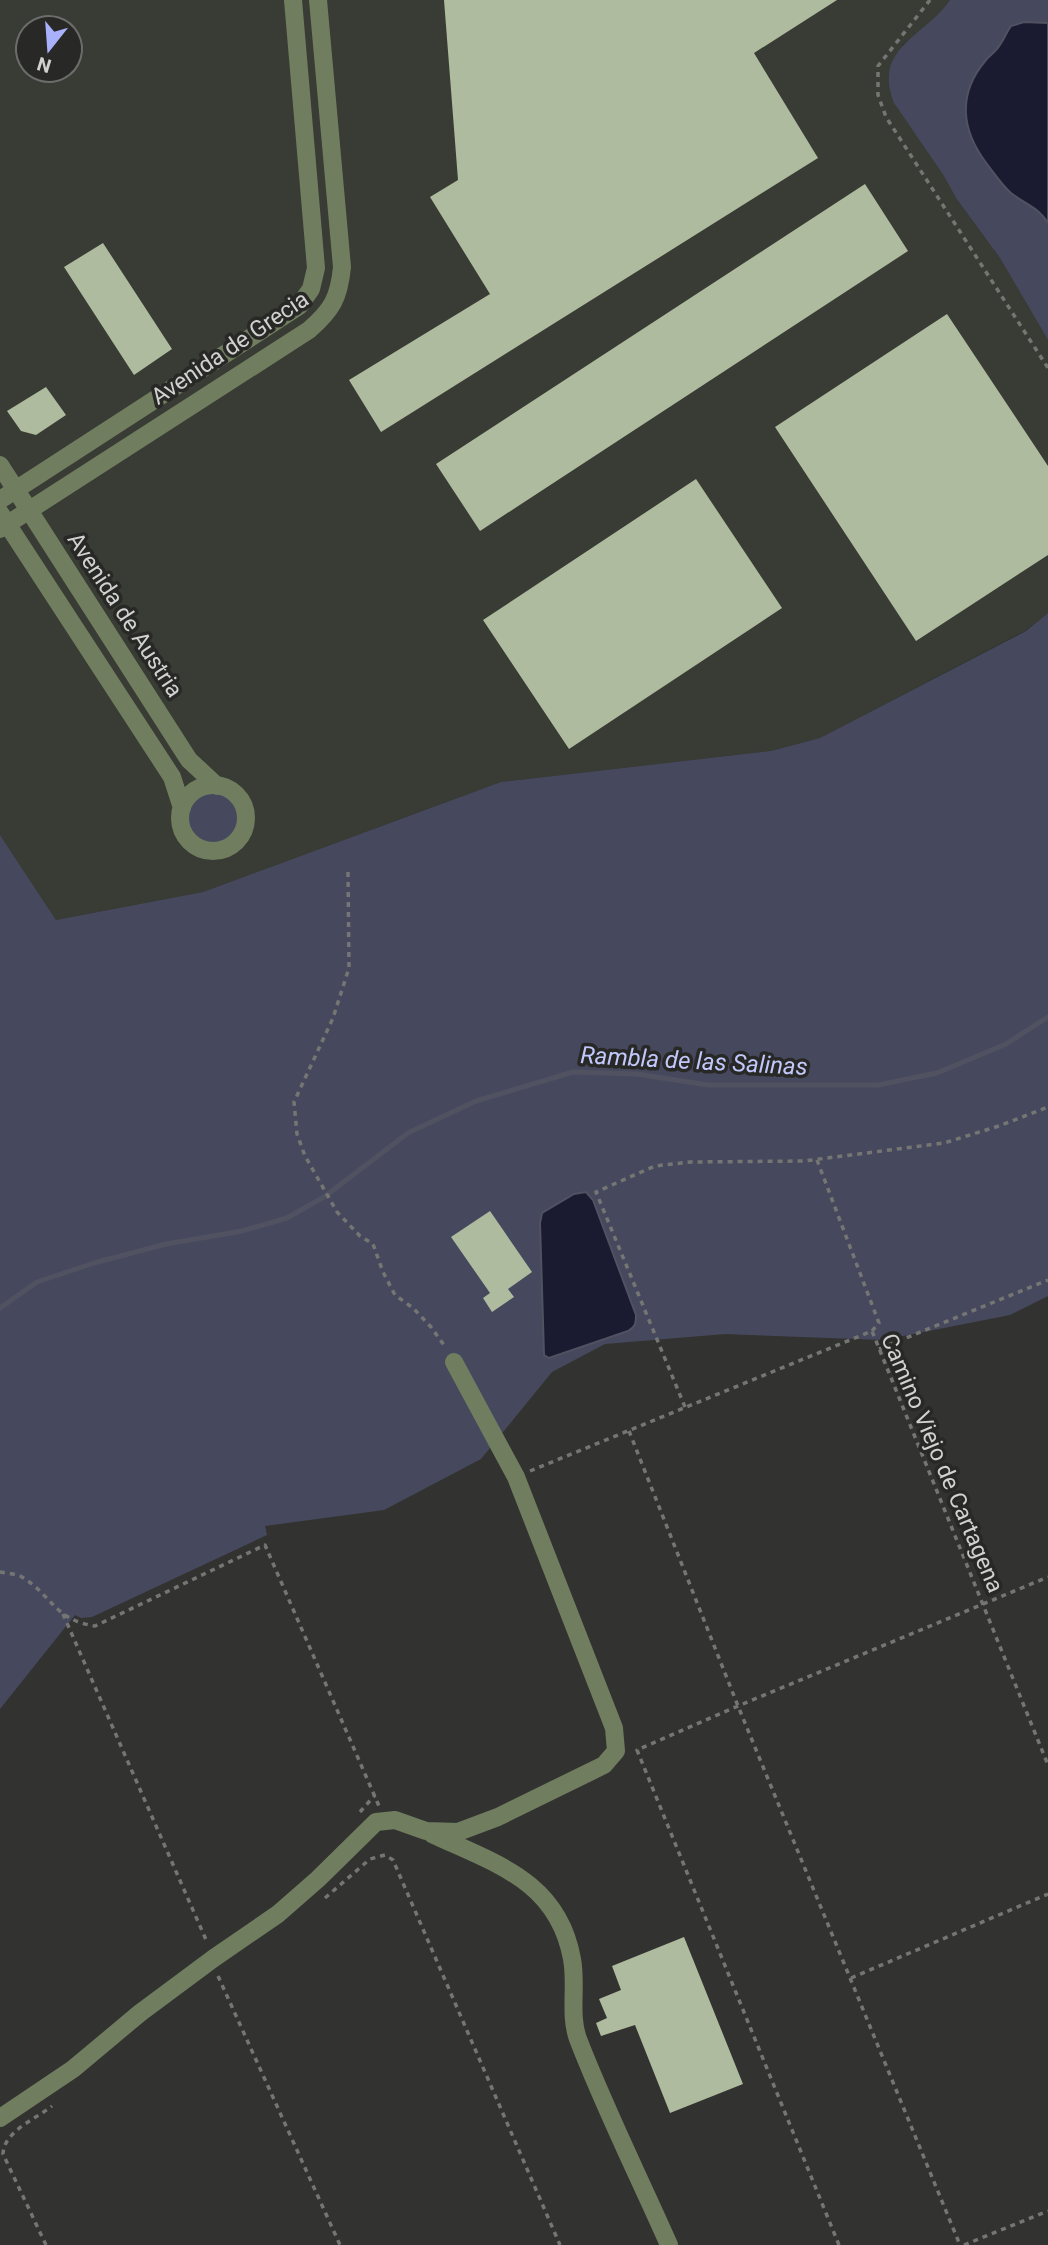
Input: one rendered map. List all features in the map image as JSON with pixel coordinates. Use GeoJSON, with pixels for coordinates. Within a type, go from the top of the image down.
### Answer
{"type":"FeatureCollection","features":[{"type":"Feature","properties":{"kind":"street","name":"Avenida de Grecia"},"geometry":{"type":"LineString","coordinates":[[0,500],[299,306],[311,289],[316,268],[293,0]]}},
{"type":"Feature","properties":{"kind":"street","name":"Avenida de Grecia"},"geometry":{"type":"LineString","coordinates":[[3,522],[28,509],[309,331],[327,315],[340,291],[342,267],[318,0]]}},
{"type":"Feature","properties":{"kind":"street","name":"Avenida de Austria"},"geometry":{"type":"LineString","coordinates":[[0,465],[189,760],[217,786]]}},
{"type":"Feature","properties":{"kind":"street"},"geometry":{"type":"LineString","coordinates":[[3,522],[172,777],[182,808]]}},
{"type":"Feature","properties":{"kind":"street"},"geometry":{"type":"LineString","coordinates":[[217,786],[228,789],[243,804],[246,825],[242,835],[226,849],[205,850],[187,839],[180,818],[187,798],[196,790],[217,786]]}},
{"type":"Feature","properties":{"kind":"street"},"geometry":{"type":"LineString","coordinates":[[426,1831],[458,1832],[498,1817],[604,1765],[616,1751],[614,1728],[516,1477],[454,1362]]}},
{"type":"Feature","properties":{"kind":"street"},"geometry":{"type":"LineString","coordinates":[[0,2119],[73,2069],[140,2013],[278,1914],[376,1822],[395,1820],[426,1831],[525,1880],[550,1903],[564,1926],[573,1961],[577,2036],[669,2245]]}},
{"type":"Feature","properties":{"kind":"path"},"geometry":{"type":"LineString","coordinates":[[930,0],[878,66],[878,95],[886,117],[1048,368]]}},
{"type":"Feature","properties":{"kind":"path"},"geometry":{"type":"LineString","coordinates":[[348,872],[349,968],[333,1018],[294,1102],[296,1134],[305,1156],[337,1212],[360,1236],[373,1244],[395,1295],[413,1308],[431,1327],[454,1362]]}},
{"type":"Feature","properties":{"kind":"path"},"geometry":{"type":"LineString","coordinates":[[685,1408],[596,1192],[655,1166],[690,1162],[817,1160],[944,1143],[1048,1107]]}},
{"type":"Feature","properties":{"kind":"path"},"geometry":{"type":"LineString","coordinates":[[817,1160],[879,1323],[872,1331]]}},
{"type":"Feature","properties":{"kind":"path"},"geometry":{"type":"LineString","coordinates":[[879,1349],[1048,1280]]}},
{"type":"Feature","properties":{"kind":"path","name":"Camino Viejo de Cartagena"},"geometry":{"type":"LineString","coordinates":[[516,1477],[872,1331],[1048,1765]]}},
{"type":"Feature","properties":{"kind":"path"},"geometry":{"type":"LineString","coordinates":[[629,1431],[738,1706],[962,2245],[1048,2211]]}},
{"type":"Feature","properties":{"kind":"path"},"geometry":{"type":"LineString","coordinates":[[0,1572],[20,1576],[78,1624],[95,1626],[265,1545],[374,1795]]}},
{"type":"Feature","properties":{"kind":"path"},"geometry":{"type":"LineString","coordinates":[[839,2245],[638,1750],[1048,1577]]}},
{"type":"Feature","properties":{"kind":"path"},"geometry":{"type":"LineString","coordinates":[[63,1614],[207,1942]]}},
{"type":"Feature","properties":{"kind":"path"},"geometry":{"type":"LineString","coordinates":[[322,1900],[370,1859],[385,1855],[393,1860],[560,2245]]}},
{"type":"Feature","properties":{"kind":"path"},"geometry":{"type":"LineString","coordinates":[[851,1978],[1048,1894]]}},
{"type":"Feature","properties":{"kind":"path"},"geometry":{"type":"LineString","coordinates":[[209,1980],[225,1967]]}},
{"type":"Feature","properties":{"kind":"path"},"geometry":{"type":"LineString","coordinates":[[217,1974],[340,2245]]}},
{"type":"Feature","properties":{"kind":"path"},"geometry":{"type":"LineString","coordinates":[[47,2245],[3,2154],[4,2146],[15,2131],[58,2101]]}},
{"type":"Feature","properties":{"kind":"shaded area"},"geometry":{"type":"Polygon","coordinates":[[[0,0],[950,0],[934,20],[902,45],[894,103],[956,198],[1000,258],[1048,340],[1048,613],[1026,630],[820,738],[771,751],[501,782],[203,892],[56,920],[0,835],[0,0]]]}},
{"type":"Feature","properties":{"kind":"shaded area"},"geometry":{"type":"Polygon","coordinates":[[[950,0],[1048,0],[1048,23],[1024,22],[1011,26],[999,47],[985,61],[973,144],[1011,193],[1045,216],[1048,223],[1048,340],[1000,258],[956,198],[894,103],[889,84],[890,68],[895,56],[950,0]]]}},
{"type":"Feature","properties":{"kind":"shaded area"},"geometry":{"type":"Polygon","coordinates":[[[1024,22],[1048,23],[1048,223],[1036,210],[1008,190],[987,164],[972,138],[966,112],[970,86],[977,73],[1011,26],[1024,22]]]}},
{"type":"Feature","properties":{"kind":"shaded area"},"geometry":{"type":"Polygon","coordinates":[[[1048,613],[1048,1296],[1010,1315],[883,1340],[725,1334],[605,1344],[552,1372],[481,1459],[384,1510],[265,1526],[267,1535],[92,1617],[81,1618],[75,1615],[0,1709],[0,835],[56,920],[203,892],[501,782],[771,751],[820,738],[1026,631],[1048,613]]]}},
{"type":"Feature","properties":{"kind":"shaded area"},"geometry":{"type":"Polygon","coordinates":[[[213,793],[232,800],[239,819],[232,838],[213,845],[194,838],[187,819],[194,800],[213,793]]]}},
{"type":"Feature","properties":{"kind":"shaded area"},"geometry":{"type":"Polygon","coordinates":[[[586,1192],[593,1200],[636,1315],[635,1323],[628,1331],[549,1358],[544,1355],[540,1223],[542,1213],[574,1194],[586,1192]]]}},
{"type":"Feature","properties":{"kind":"building"},"geometry":{"type":"Polygon","coordinates":[[[444,0],[837,0],[754,53],[818,158],[381,432],[349,380],[490,294],[430,197],[458,180],[444,0]]]}},
{"type":"Feature","properties":{"kind":"building"},"geometry":{"type":"Polygon","coordinates":[[[865,184],[908,251],[480,531],[436,464],[865,184]]]}},
{"type":"Feature","properties":{"kind":"building"},"geometry":{"type":"Polygon","coordinates":[[[103,243],[172,349],[134,375],[64,267],[103,243]]]}},
{"type":"Feature","properties":{"kind":"building"},"geometry":{"type":"Polygon","coordinates":[[[947,314],[1048,466],[1048,555],[916,641],[775,427],[947,314]]]}},
{"type":"Feature","properties":{"kind":"building"},"geometry":{"type":"Polygon","coordinates":[[[46,387],[66,415],[36,435],[21,431],[7,411],[46,387]]]}},
{"type":"Feature","properties":{"kind":"building"},"geometry":{"type":"Polygon","coordinates":[[[696,479],[782,608],[569,749],[483,620],[696,479]]]}},
{"type":"Feature","properties":{"kind":"building"},"geometry":{"type":"Polygon","coordinates":[[[490,1211],[532,1272],[508,1289],[514,1297],[492,1312],[483,1298],[490,1293],[451,1237],[490,1211]]]}},
{"type":"Feature","properties":{"kind":"building"},"geometry":{"type":"Polygon","coordinates":[[[684,1937],[743,2084],[670,2113],[635,2025],[601,2036],[596,2023],[607,2018],[599,1999],[621,1990],[612,1966],[684,1937]]]}},
{"type":"Feature","properties":{"kind":"waterway","name":"Rambla de las Salinas"},"geometry":{"type":"LineString","coordinates":[[0,1308],[37,1282],[94,1263],[166,1244],[242,1231],[287,1218],[324,1197],[408,1133],[476,1101],[573,1072],[637,1074],[708,1085],[878,1085],[937,1073],[1006,1044],[1048,1017]]}}]}
